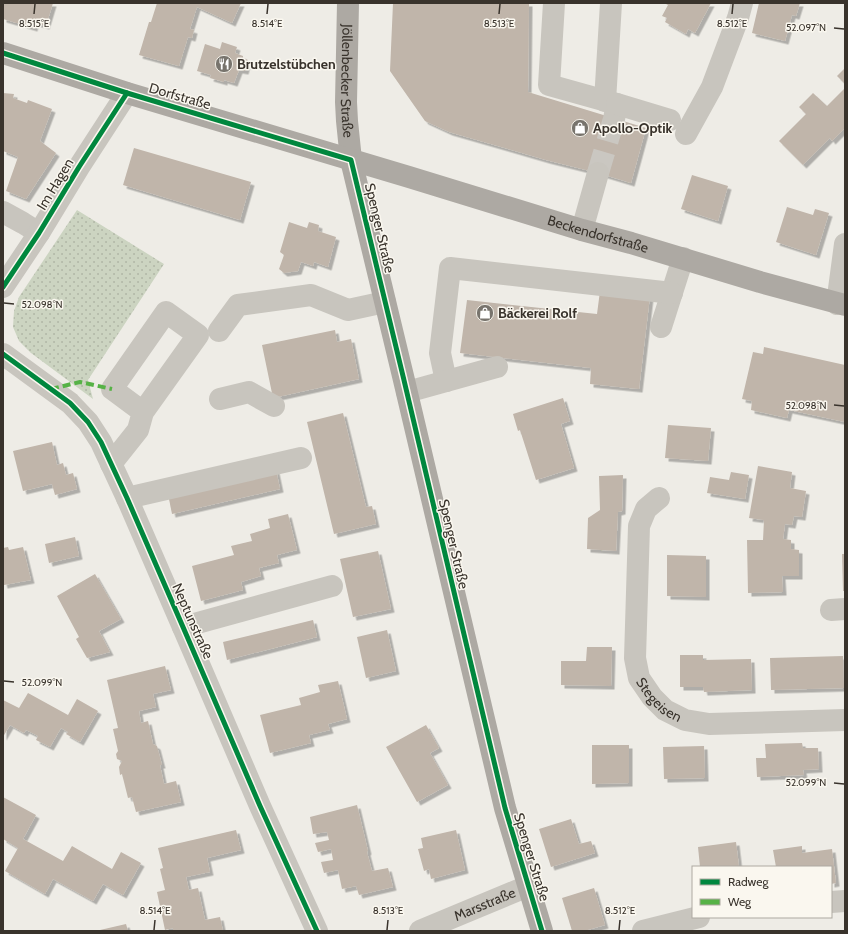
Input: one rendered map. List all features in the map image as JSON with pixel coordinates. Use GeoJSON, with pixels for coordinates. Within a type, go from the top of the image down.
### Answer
{"type":"FeatureCollection","features":[{"type":"Feature","properties":{"kind":"main road","name":"Jöllenbecker Straße"},"geometry":{"type":"LineString","coordinates":[[348,3],[346,102],[351,160]]}},
{"type":"Feature","properties":{"kind":"main road","name":"Dorfstraße"},"geometry":{"type":"LineString","coordinates":[[3,52],[127,93],[351,160]]}},
{"type":"Feature","properties":{"kind":"main road","name":"Beckendorfstraße"},"geometry":{"type":"LineString","coordinates":[[351,160],[582,230],[841,304]]}},
{"type":"Feature","properties":{"kind":"main road","name":"Spenger Straße"},"geometry":{"type":"LineString","coordinates":[[351,160],[503,801],[542,931]]}},
{"type":"Feature","properties":{"kind":"street"},"geometry":{"type":"LineString","coordinates":[[554,3],[549,85],[612,108],[678,127],[712,87],[738,18],[742,3]]}},
{"type":"Feature","properties":{"kind":"street"},"geometry":{"type":"LineString","coordinates":[[611,3],[612,108]]}},
{"type":"Feature","properties":{"kind":"street","name":"Im Hagen"},"geometry":{"type":"LineString","coordinates":[[3,287],[39,233],[79,167],[127,93]]}},
{"type":"Feature","properties":{"kind":"street"},"geometry":{"type":"LineString","coordinates":[[582,230],[598,173]]}},
{"type":"Feature","properties":{"kind":"street"},"geometry":{"type":"LineString","coordinates":[[3,212],[23,222],[39,233]]}},
{"type":"Feature","properties":{"kind":"street"},"geometry":{"type":"LineString","coordinates":[[841,304],[845,244]]}},
{"type":"Feature","properties":{"kind":"street"},"geometry":{"type":"LineString","coordinates":[[661,327],[683,258]]}},
{"type":"Feature","properties":{"kind":"street"},"geometry":{"type":"LineString","coordinates":[[446,381],[440,353],[450,268],[672,293]]}},
{"type":"Feature","properties":{"kind":"street"},"geometry":{"type":"LineString","coordinates":[[219,331],[238,305],[311,295],[348,310],[385,302]]}},
{"type":"Feature","properties":{"kind":"street","name":"Neptunstraße"},"geometry":{"type":"LineString","coordinates":[[3,354],[70,403],[88,422],[101,442],[127,498],[260,806],[317,931]]}},
{"type":"Feature","properties":{"kind":"street"},"geometry":{"type":"LineString","coordinates":[[407,392],[497,367]]}},
{"type":"Feature","properties":{"kind":"street"},"geometry":{"type":"LineString","coordinates":[[220,398],[249,392],[274,406]]}},
{"type":"Feature","properties":{"kind":"street"},"geometry":{"type":"LineString","coordinates":[[111,464],[138,430],[143,412]]}},
{"type":"Feature","properties":{"kind":"street"},"geometry":{"type":"LineString","coordinates":[[127,498],[301,458]]}},
{"type":"Feature","properties":{"kind":"street","name":"Stegeisen"},"geometry":{"type":"LineString","coordinates":[[659,498],[646,509],[639,526],[635,658],[639,678],[652,697],[665,710],[685,720],[709,724],[845,720]]}},
{"type":"Feature","properties":{"kind":"street"},"geometry":{"type":"LineString","coordinates":[[183,627],[332,586]]}},
{"type":"Feature","properties":{"kind":"street","name":"Marsstraße"},"geometry":{"type":"LineString","coordinates":[[420,931],[528,886]]}},
{"type":"Feature","properties":{"kind":"street"},"geometry":{"type":"LineString","coordinates":[[832,902],[845,901]]}},
{"type":"Feature","properties":{"kind":"street"},"geometry":{"type":"LineString","coordinates":[[643,931],[695,918]]}},
{"type":"Feature","properties":{"kind":"green space"},"geometry":{"type":"Polygon","coordinates":[[[77,210],[164,264],[88,380],[93,399],[31,353],[19,341],[13,327],[14,311],[19,297],[77,210]]]}},
{"type":"Feature","properties":{"kind":"building"},"geometry":{"type":"Polygon","coordinates":[[[3,3],[53,3],[46,26],[35,23],[34,28],[3,19],[3,3]]]}},
{"type":"Feature","properties":{"kind":"building"},"geometry":{"type":"Polygon","coordinates":[[[157,3],[241,3],[232,23],[197,7],[190,29],[194,30],[192,38],[188,37],[179,66],[139,55],[149,22],[151,22],[157,3]]]}},
{"type":"Feature","properties":{"kind":"building"},"geometry":{"type":"Polygon","coordinates":[[[393,3],[529,3],[528,92],[646,128],[631,183],[449,132],[425,121],[390,71],[393,3]]]}},
{"type":"Feature","properties":{"kind":"building"},"geometry":{"type":"Polygon","coordinates":[[[664,3],[711,3],[695,33],[688,29],[686,34],[665,22],[667,18],[662,16],[668,5],[664,3]]]}},
{"type":"Feature","properties":{"kind":"building"},"geometry":{"type":"Polygon","coordinates":[[[759,3],[800,3],[796,16],[792,15],[785,41],[752,33],[759,3]]]}},
{"type":"Feature","properties":{"kind":"building"},"geometry":{"type":"Polygon","coordinates":[[[222,42],[237,47],[235,53],[248,60],[245,71],[239,70],[234,83],[210,78],[211,75],[197,71],[205,44],[220,49],[222,42]]]}},
{"type":"Feature","properties":{"kind":"building"},"geometry":{"type":"Polygon","coordinates":[[[845,68],[845,84],[837,76],[845,68]]]}},
{"type":"Feature","properties":{"kind":"building"},"geometry":{"type":"Polygon","coordinates":[[[845,88],[845,128],[832,141],[830,138],[803,165],[779,141],[806,114],[799,107],[813,93],[827,106],[845,88]]]}},
{"type":"Feature","properties":{"kind":"building"},"geometry":{"type":"Polygon","coordinates":[[[3,93],[14,94],[13,98],[27,103],[28,100],[52,109],[40,141],[56,153],[26,199],[6,191],[18,157],[3,151],[3,93]]]}},
{"type":"Feature","properties":{"kind":"building"},"geometry":{"type":"Polygon","coordinates":[[[134,148],[251,182],[240,220],[123,185],[134,148]]]}},
{"type":"Feature","properties":{"kind":"building"},"geometry":{"type":"Polygon","coordinates":[[[692,175],[728,186],[718,221],[681,209],[692,175]]]}},
{"type":"Feature","properties":{"kind":"building"},"geometry":{"type":"Polygon","coordinates":[[[787,207],[813,215],[815,209],[829,213],[816,255],[776,242],[787,207]]]}},
{"type":"Feature","properties":{"kind":"building"},"geometry":{"type":"Polygon","coordinates":[[[289,222],[307,228],[309,222],[319,225],[318,231],[336,237],[328,267],[314,262],[313,266],[301,262],[298,271],[284,273],[279,269],[284,255],[280,252],[289,222]]]}},
{"type":"Feature","properties":{"kind":"building"},"geometry":{"type":"Polygon","coordinates":[[[600,291],[650,296],[639,389],[590,384],[591,368],[460,353],[467,300],[597,314],[600,291]]]}},
{"type":"Feature","properties":{"kind":"building"},"geometry":{"type":"Polygon","coordinates":[[[335,330],[337,342],[351,339],[359,379],[273,398],[262,345],[335,330]]]}},
{"type":"Feature","properties":{"kind":"building"},"geometry":{"type":"Polygon","coordinates":[[[764,347],[845,365],[845,422],[789,410],[787,418],[751,410],[752,401],[742,399],[753,352],[763,354],[764,347]]]}},
{"type":"Feature","properties":{"kind":"building"},"geometry":{"type":"Polygon","coordinates":[[[563,398],[570,421],[561,424],[574,468],[536,480],[520,430],[518,431],[513,414],[563,398]]]}},
{"type":"Feature","properties":{"kind":"building"},"geometry":{"type":"Polygon","coordinates":[[[343,413],[366,507],[372,506],[376,524],[334,534],[307,422],[343,413]]]}},
{"type":"Feature","properties":{"kind":"building"},"geometry":{"type":"Polygon","coordinates":[[[668,425],[711,428],[708,461],[665,458],[668,425]]]}},
{"type":"Feature","properties":{"kind":"building"},"geometry":{"type":"Polygon","coordinates":[[[52,442],[57,465],[63,463],[66,475],[73,473],[77,489],[55,495],[52,484],[23,491],[13,451],[52,442]]]}},
{"type":"Feature","properties":{"kind":"building"},"geometry":{"type":"Polygon","coordinates":[[[758,466],[792,472],[790,488],[806,491],[802,517],[794,516],[792,525],[785,524],[783,539],[791,540],[791,549],[799,550],[799,576],[782,576],[783,592],[748,593],[747,540],[763,540],[764,520],[749,518],[758,466]]]}},
{"type":"Feature","properties":{"kind":"building"},"geometry":{"type":"Polygon","coordinates":[[[276,470],[280,489],[172,514],[168,494],[276,470]]]}},
{"type":"Feature","properties":{"kind":"building"},"geometry":{"type":"Polygon","coordinates":[[[731,472],[749,475],[745,499],[707,493],[710,477],[729,480],[731,472]]]}},
{"type":"Feature","properties":{"kind":"building"},"geometry":{"type":"Polygon","coordinates":[[[623,475],[622,511],[618,512],[616,551],[587,549],[588,518],[600,510],[599,476],[623,475]]]}},
{"type":"Feature","properties":{"kind":"building"},"geometry":{"type":"Polygon","coordinates":[[[288,514],[297,550],[277,555],[279,563],[259,568],[261,576],[241,582],[243,590],[201,601],[192,566],[234,555],[231,546],[252,541],[250,534],[270,528],[268,519],[288,514]]]}},
{"type":"Feature","properties":{"kind":"building"},"geometry":{"type":"Polygon","coordinates":[[[75,537],[79,556],[49,563],[45,544],[75,537]]]}},
{"type":"Feature","properties":{"kind":"building"},"geometry":{"type":"Polygon","coordinates":[[[8,547],[9,550],[23,547],[31,580],[4,585],[3,548],[8,547]]]}},
{"type":"Feature","properties":{"kind":"building"},"geometry":{"type":"Polygon","coordinates":[[[378,551],[391,609],[353,617],[340,559],[378,551]]]}},
{"type":"Feature","properties":{"kind":"building"},"geometry":{"type":"Polygon","coordinates":[[[842,554],[845,554],[845,591],[843,591],[842,554]]]}},
{"type":"Feature","properties":{"kind":"building"},"geometry":{"type":"Polygon","coordinates":[[[667,555],[706,556],[706,597],[667,596],[667,555]]]}},
{"type":"Feature","properties":{"kind":"building"},"geometry":{"type":"Polygon","coordinates":[[[95,574],[121,619],[99,631],[110,652],[87,658],[76,639],[79,637],[57,596],[95,574]]]}},
{"type":"Feature","properties":{"kind":"building"},"geometry":{"type":"Polygon","coordinates":[[[313,620],[317,637],[227,660],[223,642],[313,620]]]}},
{"type":"Feature","properties":{"kind":"building"},"geometry":{"type":"Polygon","coordinates":[[[387,630],[396,671],[366,678],[357,637],[387,630]]]}},
{"type":"Feature","properties":{"kind":"building"},"geometry":{"type":"Polygon","coordinates":[[[587,647],[612,647],[611,686],[561,685],[561,661],[586,661],[587,647]]]}},
{"type":"Feature","properties":{"kind":"building"},"geometry":{"type":"Polygon","coordinates":[[[680,655],[703,655],[703,660],[751,659],[752,690],[704,692],[703,687],[680,687],[680,655]]]}},
{"type":"Feature","properties":{"kind":"building"},"geometry":{"type":"Polygon","coordinates":[[[843,656],[844,688],[771,690],[770,658],[843,656]]]}},
{"type":"Feature","properties":{"kind":"building"},"geometry":{"type":"Polygon","coordinates":[[[165,666],[171,690],[153,694],[156,707],[139,711],[141,723],[148,721],[153,744],[157,746],[162,765],[160,765],[164,784],[176,781],[181,802],[136,812],[132,797],[128,798],[122,774],[120,775],[119,767],[122,761],[117,759],[116,754],[118,751],[113,729],[118,728],[107,680],[165,666]]]}},
{"type":"Feature","properties":{"kind":"building"},"geometry":{"type":"Polygon","coordinates":[[[338,681],[347,719],[328,724],[330,730],[309,735],[311,743],[270,753],[260,715],[301,705],[299,698],[320,692],[318,685],[338,681]]]}},
{"type":"Feature","properties":{"kind":"building"},"geometry":{"type":"Polygon","coordinates":[[[28,693],[68,715],[77,699],[98,711],[80,742],[66,734],[68,732],[61,728],[50,747],[36,740],[38,736],[26,730],[24,733],[10,725],[3,737],[3,700],[19,708],[28,693]]]}},
{"type":"Feature","properties":{"kind":"building"},"geometry":{"type":"Polygon","coordinates":[[[426,725],[439,748],[430,753],[448,785],[417,802],[386,747],[426,725]]]}},
{"type":"Feature","properties":{"kind":"building"},"geometry":{"type":"Polygon","coordinates":[[[802,743],[803,748],[818,748],[819,769],[803,770],[804,775],[757,777],[756,758],[766,758],[765,744],[802,743]]]}},
{"type":"Feature","properties":{"kind":"building"},"geometry":{"type":"Polygon","coordinates":[[[592,745],[629,745],[629,783],[592,784],[592,745]]]}},
{"type":"Feature","properties":{"kind":"building"},"geometry":{"type":"Polygon","coordinates":[[[704,746],[705,778],[664,779],[663,747],[704,746]]]}},
{"type":"Feature","properties":{"kind":"building"},"geometry":{"type":"Polygon","coordinates":[[[3,797],[36,815],[23,839],[63,861],[72,846],[112,869],[121,852],[141,863],[123,895],[103,884],[93,901],[53,879],[45,894],[5,871],[18,848],[3,839],[3,797]]]}},
{"type":"Feature","properties":{"kind":"building"},"geometry":{"type":"Polygon","coordinates":[[[357,805],[372,871],[388,868],[393,887],[359,895],[356,886],[342,889],[338,870],[324,873],[321,862],[333,860],[331,849],[318,852],[315,843],[329,840],[327,832],[313,834],[310,817],[357,805]]]}},
{"type":"Feature","properties":{"kind":"building"},"geometry":{"type":"Polygon","coordinates":[[[571,819],[579,844],[591,841],[595,853],[551,867],[539,829],[571,819]]]}},
{"type":"Feature","properties":{"kind":"building"},"geometry":{"type":"Polygon","coordinates":[[[236,830],[241,850],[207,858],[210,872],[186,877],[189,890],[198,888],[205,920],[220,917],[223,931],[173,931],[173,928],[165,930],[157,892],[165,890],[160,869],[163,868],[158,848],[236,830]]]}},
{"type":"Feature","properties":{"kind":"building"},"geometry":{"type":"Polygon","coordinates":[[[456,830],[465,870],[431,879],[429,869],[424,871],[418,849],[423,848],[421,838],[456,830]]]}},
{"type":"Feature","properties":{"kind":"building"},"geometry":{"type":"Polygon","coordinates":[[[736,842],[739,866],[700,866],[698,847],[736,842]]]}},
{"type":"Feature","properties":{"kind":"building"},"geometry":{"type":"Polygon","coordinates":[[[802,846],[802,853],[832,849],[836,883],[832,884],[832,866],[776,866],[773,850],[802,846]]]}},
{"type":"Feature","properties":{"kind":"building"},"geometry":{"type":"Polygon","coordinates":[[[594,888],[605,925],[584,931],[572,931],[562,898],[594,888]]]}},
{"type":"Feature","properties":{"kind":"building"},"geometry":{"type":"Polygon","coordinates":[[[126,924],[128,931],[100,931],[100,930],[126,924]]]}},
{"type":"Feature","properties":{"kind":"tunnel"},"geometry":{"type":"LineString","coordinates":[[598,173],[614,119]]}},
{"type":"Feature","properties":{"kind":"marked path"},"geometry":{"type":"LineString","coordinates":[[51,389],[80,382],[112,389]]}},
{"type":"Feature","properties":{"kind":"cycle path"},"geometry":{"type":"LineString","coordinates":[[3,53],[127,93],[351,160],[505,808],[542,931]]}},
{"type":"Feature","properties":{"kind":"cycle path"},"geometry":{"type":"LineString","coordinates":[[3,287],[39,233],[79,167],[127,93]]}},
{"type":"Feature","properties":{"kind":"cycle path"},"geometry":{"type":"LineString","coordinates":[[3,354],[70,403],[88,422],[101,442],[127,498],[260,806],[317,931]]}},
{"type":"Feature","properties":{"kind":"place","name":"Brutzelstübchen"},"geometry":{"type":"Point","coordinates":[224,64]}},
{"type":"Feature","properties":{"kind":"place","name":"Apollo-Optik"},"geometry":{"type":"Point","coordinates":[580,128]}},
{"type":"Feature","properties":{"kind":"place","name":"Bäckerei Rolf"},"geometry":{"type":"Point","coordinates":[485,313]}}]}
